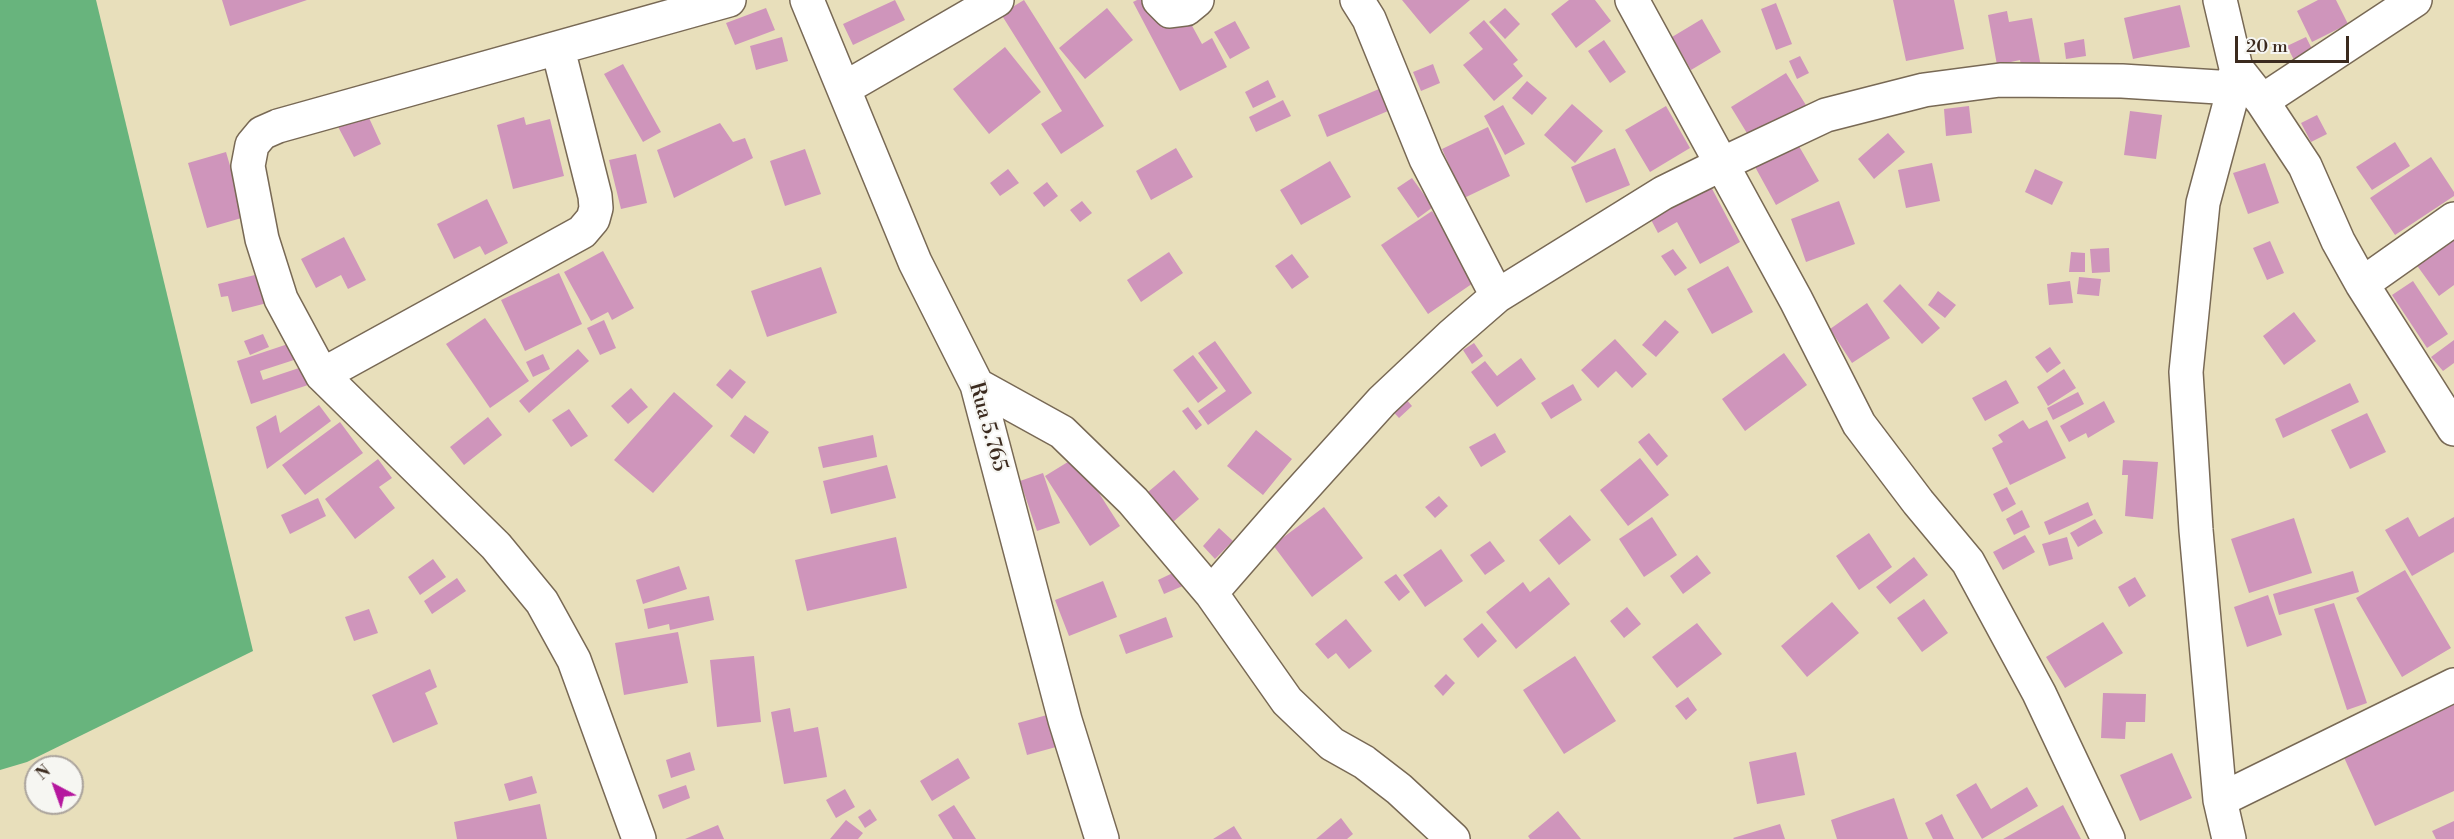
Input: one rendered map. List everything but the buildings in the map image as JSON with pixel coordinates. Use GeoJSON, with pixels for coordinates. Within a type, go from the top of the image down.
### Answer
{"type":"FeatureCollection","features":[{"type":"Feature","properties":{"kind":"street"},"geometry":{"type":"LineString","coordinates":[[639,839],[574,660],[542,602],[496,546],[322,375],[281,299],[261,239],[248,166],[252,145],[262,133],[278,126],[729,0]]}},
{"type":"Feature","properties":{"kind":"street","name":"Rua 5.765"},"geometry":{"type":"LineString","coordinates":[[807,0],[915,262],[977,385],[1065,720],[1102,839]]}},
{"type":"Feature","properties":{"kind":"street"},"geometry":{"type":"LineString","coordinates":[[845,88],[997,0]]}},
{"type":"Feature","properties":{"kind":"street"},"geometry":{"type":"LineString","coordinates":[[1159,0],[1170,11],[1186,9],[1197,0]]}},
{"type":"Feature","properties":{"kind":"street"},"geometry":{"type":"LineString","coordinates":[[1357,0],[1369,18],[1426,159],[1497,296]]}},
{"type":"Feature","properties":{"kind":"street"},"geometry":{"type":"LineString","coordinates":[[1632,0],[1796,300],[1859,424],[1918,502],[1968,562],[2039,693],[2108,839]]}},
{"type":"Feature","properties":{"kind":"street"},"geometry":{"type":"LineString","coordinates":[[2220,0],[2244,85],[2305,166],[2338,241],[2362,284],[2454,429]]}},
{"type":"Feature","properties":{"kind":"street"},"geometry":{"type":"LineString","coordinates":[[1211,593],[1278,515],[1382,401],[1497,296],[1664,193],[1722,164],[1826,115],[1924,90],[2000,80],[2244,85],[2415,0]]}},
{"type":"Feature","properties":{"kind":"street"},"geometry":{"type":"LineString","coordinates":[[322,375],[582,232],[593,219],[596,208],[595,196],[558,49]]}},
{"type":"Feature","properties":{"kind":"street"},"geometry":{"type":"LineString","coordinates":[[2229,839],[2220,800],[2196,530],[2186,372],[2203,203],[2244,85]]}},
{"type":"Feature","properties":{"kind":"street"},"geometry":{"type":"LineString","coordinates":[[2362,284],[2454,219]]}},
{"type":"Feature","properties":{"kind":"street"},"geometry":{"type":"LineString","coordinates":[[977,385],[1062,432],[1133,501],[1211,593],[1287,701],[1332,744],[1364,762],[1399,789],[1453,839]]}},
{"type":"Feature","properties":{"kind":"street"},"geometry":{"type":"LineString","coordinates":[[2220,800],[2454,685]]}},
{"type":"Feature","properties":{"kind":"green space"},"geometry":{"type":"Polygon","coordinates":[[[0,0],[96,0],[253,651],[41,755],[24,755],[24,763],[0,770],[0,0]]]}}]}
